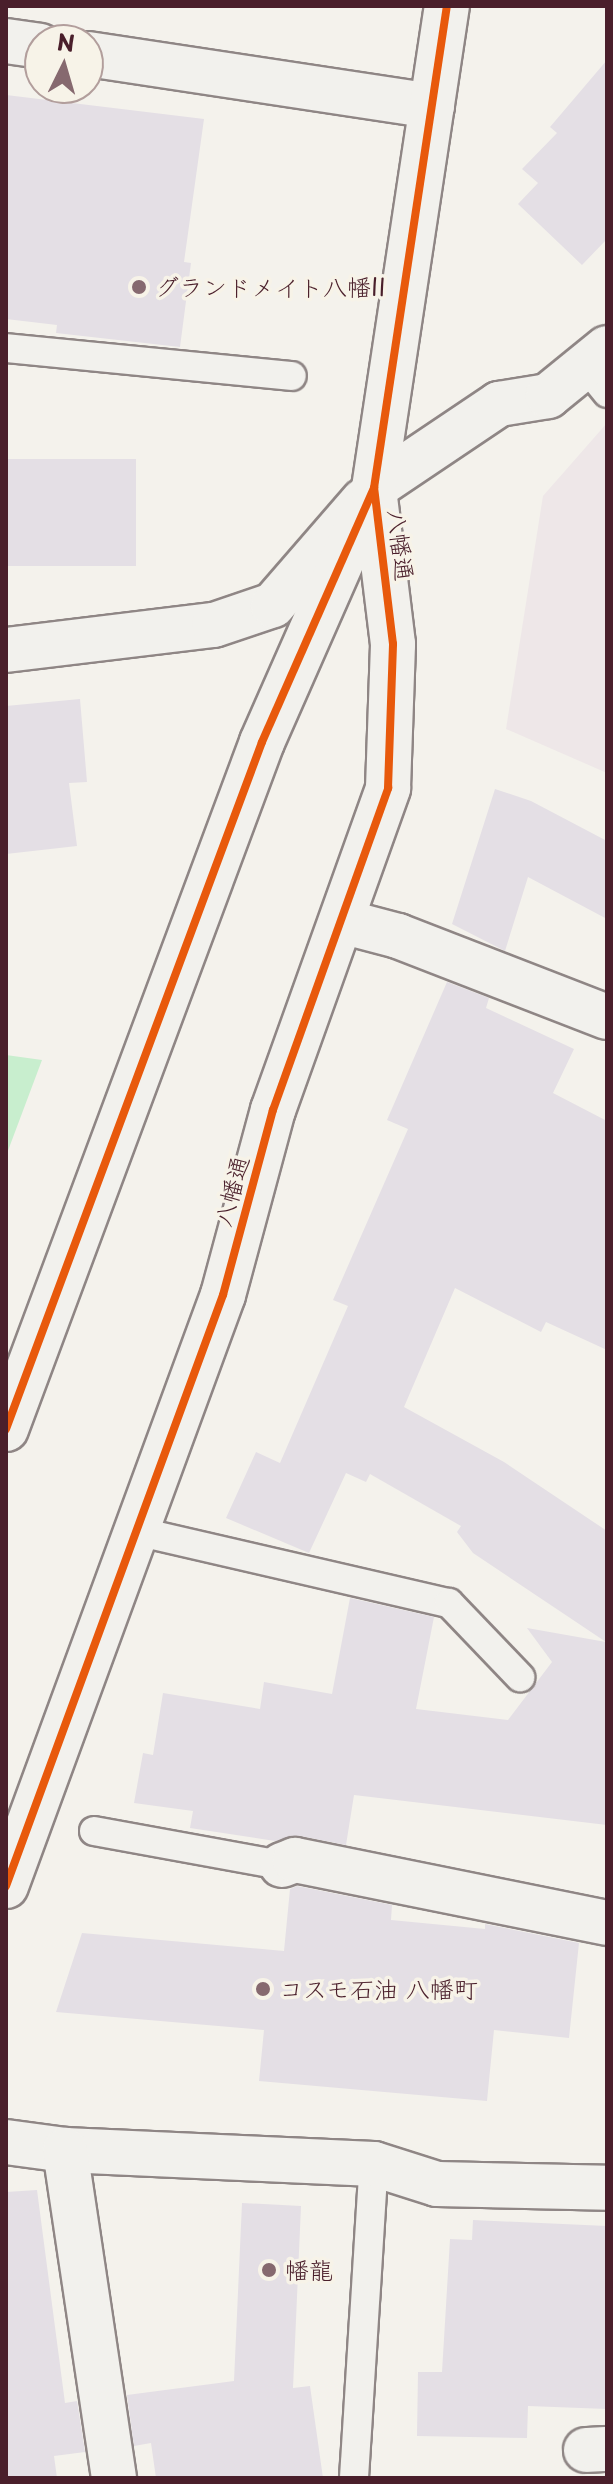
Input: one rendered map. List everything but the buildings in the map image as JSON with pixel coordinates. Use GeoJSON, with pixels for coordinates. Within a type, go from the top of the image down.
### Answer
{"type":"FeatureCollection","features":[{"type":"Feature","properties":{"kind":"street","name":"八幡通"},"geometry":{"type":"LineString","coordinates":[[6,1429],[262,742],[374,488],[447,6]]}},
{"type":"Feature","properties":{"kind":"street"},"geometry":{"type":"LineString","coordinates":[[104,56],[432,106]]}},
{"type":"Feature","properties":{"kind":"street"},"geometry":{"type":"LineString","coordinates":[[6,650],[214,625],[273,605],[374,488],[499,404],[548,396],[600,369]]}},
{"type":"Feature","properties":{"kind":"street","name":"八幡通"},"geometry":{"type":"LineString","coordinates":[[6,1886],[223,1295],[273,1110],[345,922],[388,788],[393,644],[374,488]]}},
{"type":"Feature","properties":{"kind":"street"},"geometry":{"type":"LineString","coordinates":[[345,922],[398,936],[607,1017]]}},
{"type":"Feature","properties":{"kind":"street"},"geometry":{"type":"LineString","coordinates":[[282,1865],[295,1860],[607,1923]]}},
{"type":"Feature","properties":{"kind":"street"},"geometry":{"type":"LineString","coordinates":[[6,2142],[65,2150],[374,2164],[437,2184],[607,2188]]}},
{"type":"Feature","properties":{"kind":"street"},"geometry":{"type":"LineString","coordinates":[[65,2150],[114,2478]]}},
{"type":"Feature","properties":{"kind":"lane"},"geometry":{"type":"LineString","coordinates":[[6,348],[292,376]]}},
{"type":"Feature","properties":{"kind":"lane"},"geometry":{"type":"LineString","coordinates":[[136,1531],[449,1603],[520,1677]]}},
{"type":"Feature","properties":{"kind":"lane"},"geometry":{"type":"LineString","coordinates":[[94,1831],[282,1865]]}},
{"type":"Feature","properties":{"kind":"lane"},"geometry":{"type":"LineString","coordinates":[[354,2478],[374,2164]]}},
{"type":"Feature","properties":{"kind":"shaded area"},"geometry":{"type":"Polygon","coordinates":[[[607,423],[607,773],[506,729],[543,496],[607,423]]]}},
{"type":"Feature","properties":{"kind":"green space"},"geometry":{"type":"Polygon","coordinates":[[[6,1055],[42,1060],[6,1156],[6,1055]]]}},
{"type":"Feature","properties":{"kind":"cycle path"},"geometry":{"type":"LineString","coordinates":[[6,1429],[262,742],[374,488],[447,6]]}},
{"type":"Feature","properties":{"kind":"cycle path"},"geometry":{"type":"LineString","coordinates":[[6,1886],[223,1295],[273,1110],[388,788],[393,644],[374,488]]}},
{"type":"Feature","properties":{"kind":"place","name":"グランドメイト八幡II"},"geometry":{"type":"Point","coordinates":[139,287]}},
{"type":"Feature","properties":{"kind":"place","name":"コスモ石油 八幡町"},"geometry":{"type":"Point","coordinates":[263,1989]}},
{"type":"Feature","properties":{"kind":"place","name":"幡龍"},"geometry":{"type":"Point","coordinates":[269,2270]}}]}
